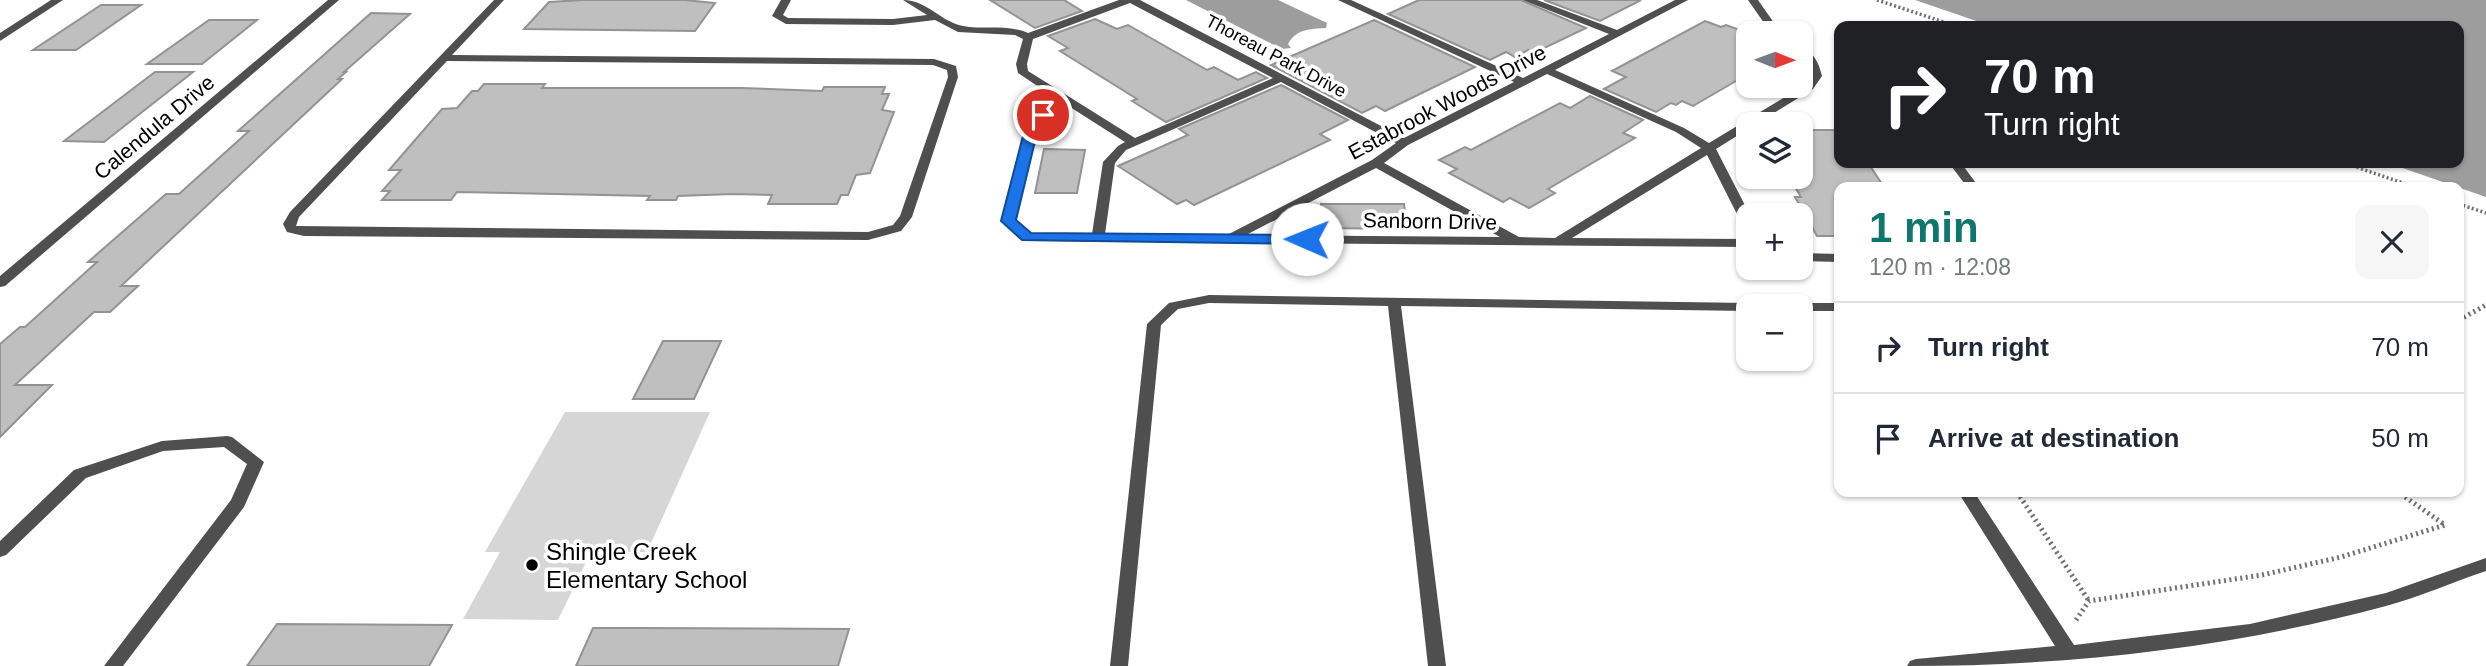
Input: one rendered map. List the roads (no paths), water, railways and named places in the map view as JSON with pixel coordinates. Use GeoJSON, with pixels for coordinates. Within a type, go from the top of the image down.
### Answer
{"type":"FeatureCollection","features":[{"type":"Feature","properties":{"kind":"street"},"geometry":{"type":"LineString","coordinates":[[0,38],[58,0]]}},
{"type":"Feature","properties":{"kind":"street","name":"Calendula Drive"},"geometry":{"type":"LineString","coordinates":[[0,283],[334,0]]}},
{"type":"Feature","properties":{"kind":"street"},"geometry":{"type":"LineString","coordinates":[[443,58],[948,64],[954,72],[906,217],[897,228],[878,235],[318,232],[291,229],[289,224],[294,215],[443,58],[499,0]]}},
{"type":"Feature","properties":{"kind":"street"},"geometry":{"type":"LineString","coordinates":[[786,0],[777,16],[786,21],[893,22],[935,17]]}},
{"type":"Feature","properties":{"kind":"street"},"geometry":{"type":"LineString","coordinates":[[908,0],[964,31],[1012,32],[1028,37],[1130,0]]}},
{"type":"Feature","properties":{"kind":"street","name":"Thoreau Park Drive"},"geometry":{"type":"LineString","coordinates":[[1130,0],[1404,143]]}},
{"type":"Feature","properties":{"kind":"street"},"geometry":{"type":"LineString","coordinates":[[1343,0],[1523,82]]}},
{"type":"Feature","properties":{"kind":"street"},"geometry":{"type":"LineString","coordinates":[[1528,0],[1617,33]]}},
{"type":"Feature","properties":{"kind":"street"},"geometry":{"type":"LineString","coordinates":[[1753,0],[1768,21]]}},
{"type":"Feature","properties":{"kind":"street","name":"Estabrook Woods Drive"},"geometry":{"type":"LineString","coordinates":[[1228,239],[1376,163],[1404,143],[1674,1]]}},
{"type":"Feature","properties":{"kind":"street"},"geometry":{"type":"LineString","coordinates":[[1028,37],[1029,44],[1021,70],[1133,142]]}},
{"type":"Feature","properties":{"kind":"street"},"geometry":{"type":"LineString","coordinates":[[1813,62],[1817,75],[1813,83]]}},
{"type":"Feature","properties":{"kind":"street"},"geometry":{"type":"LineString","coordinates":[[1547,70],[1680,130],[1709,148],[1737,203]]}},
{"type":"Feature","properties":{"kind":"street"},"geometry":{"type":"LineString","coordinates":[[1098,237],[1109,162],[1122,148],[1282,78]]}},
{"type":"Feature","properties":{"kind":"street"},"geometry":{"type":"LineString","coordinates":[[1558,242],[1789,98]]}},
{"type":"Feature","properties":{"kind":"street","name":"Sanborn Drive"},"geometry":{"type":"LineString","coordinates":[[1071,103],[1043,115],[1030,132],[1008,221],[1027,237],[1736,243]]}},
{"type":"Feature","properties":{"kind":"street"},"geometry":{"type":"LineString","coordinates":[[1376,163],[1517,241]]}},
{"type":"Feature","properties":{"kind":"street"},"geometry":{"type":"LineString","coordinates":[[1813,257],[1834,258]]}},
{"type":"Feature","properties":{"kind":"street"},"geometry":{"type":"LineString","coordinates":[[1119,666],[1154,324],[1174,306],[1209,299],[1736,307]]}},
{"type":"Feature","properties":{"kind":"street"},"geometry":{"type":"LineString","coordinates":[[1394,302],[1437,666]]}},
{"type":"Feature","properties":{"kind":"street"},"geometry":{"type":"LineString","coordinates":[[1813,307],[1834,307]]}},
{"type":"Feature","properties":{"kind":"street"},"geometry":{"type":"LineString","coordinates":[[0,551],[80,474],[111,463],[162,446],[227,441],[256,462],[238,503],[113,666]]}},
{"type":"Feature","properties":{"kind":"street"},"geometry":{"type":"LineString","coordinates":[[1969,497],[2065,648]]}},
{"type":"Feature","properties":{"kind":"street"},"geometry":{"type":"LineString","coordinates":[[1916,666],[2034,654],[2065,648],[2250,631],[2387,599],[2486,565]]}},
{"type":"Feature","properties":{"kind":"place","name":"Shingle Creek Elementary School"},"geometry":{"type":"Point","coordinates":[532,565]}}]}
